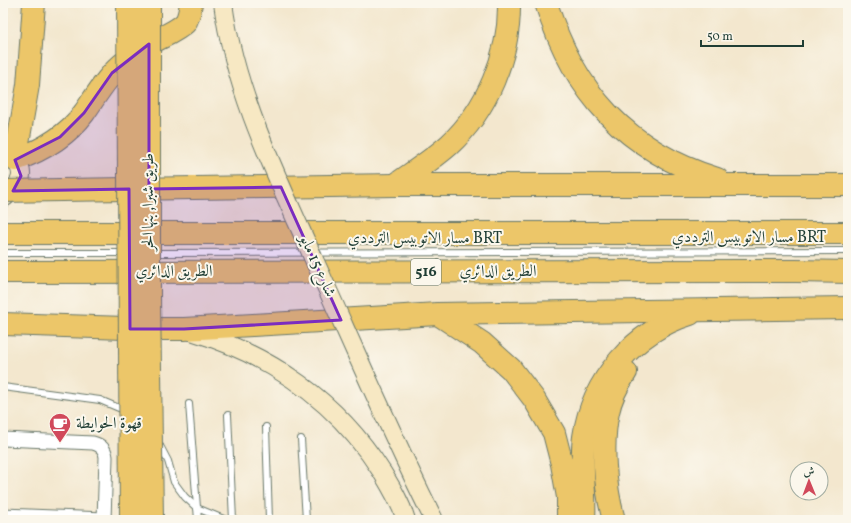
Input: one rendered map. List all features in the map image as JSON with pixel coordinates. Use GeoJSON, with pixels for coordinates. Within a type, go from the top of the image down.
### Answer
{"type":"FeatureCollection","features":[{"type":"Feature","properties":{"kind":"highway"},"geometry":{"type":"LineString","coordinates":[[34,3],[28,85],[9,152],[31,154],[46,147],[68,130],[84,113],[102,86],[124,62],[151,43],[185,23],[191,3]]}},
{"type":"Feature","properties":{"kind":"highway"},"geometry":{"type":"LineString","coordinates":[[116,3],[129,33]]}},
{"type":"Feature","properties":{"kind":"highway","name":"طريق شبرا, بنها الحر"},"geometry":{"type":"LineString","coordinates":[[128,3],[131,520]]}},
{"type":"Feature","properties":{"kind":"highway","name":"طريق شبرا, بنها الحر"},"geometry":{"type":"LineString","coordinates":[[148,3],[149,295],[152,520]]}},
{"type":"Feature","properties":{"kind":"highway"},"geometry":{"type":"LineString","coordinates":[[395,185],[436,157],[463,130],[478,109],[493,81],[500,63],[508,26],[509,3]]}},
{"type":"Feature","properties":{"kind":"highway"},"geometry":{"type":"LineString","coordinates":[[546,3],[553,27],[563,51],[576,73],[599,104],[626,131],[647,147],[681,166],[717,179],[742,185]]}},
{"type":"Feature","properties":{"kind":"highway"},"geometry":{"type":"LineString","coordinates":[[3,191],[395,185],[848,185]]}},
{"type":"Feature","properties":{"kind":"highway"},"geometry":{"type":"LineString","coordinates":[[3,233],[848,233]]}},
{"type":"Feature","properties":{"kind":"highway","name":"الطريق الدائري"},"geometry":{"type":"LineString","coordinates":[[3,272],[848,272]]}},
{"type":"Feature","properties":{"kind":"highway"},"geometry":{"type":"LineString","coordinates":[[3,324],[184,329],[438,314],[848,308]]}},
{"type":"Feature","properties":{"kind":"highway"},"geometry":{"type":"LineString","coordinates":[[584,520],[582,458],[584,437],[588,417],[605,379],[622,358],[648,335],[666,324],[705,310]]}},
{"type":"Feature","properties":{"kind":"highway"},"geometry":{"type":"LineString","coordinates":[[614,520],[608,493],[605,452],[608,412],[614,395],[630,365],[652,341],[677,323],[705,310]]}},
{"type":"Feature","properties":{"kind":"highway"},"geometry":{"type":"LineString","coordinates":[[438,314],[482,343],[511,369],[534,399],[554,433],[568,497],[568,520]]}},
{"type":"Feature","properties":{"kind":"main road","name":"شارع 15 مايو"},"geometry":{"type":"LineString","coordinates":[[223,3],[236,64],[252,115],[269,158],[399,450],[434,520]]}},
{"type":"Feature","properties":{"kind":"main road"},"geometry":{"type":"LineString","coordinates":[[3,199],[14,190],[20,181],[21,170],[9,152]]}},
{"type":"Feature","properties":{"kind":"main road"},"geometry":{"type":"LineString","coordinates":[[184,329],[212,338],[266,362],[314,395],[356,436],[374,459],[390,484],[403,510],[406,520]]}},
{"type":"Feature","properties":{"kind":"street"},"geometry":{"type":"LineString","coordinates":[[3,439],[93,443],[98,444],[102,448],[106,457],[104,520],[3,514]]}},
{"type":"Feature","properties":{"kind":"lane","name":"مسار الاتوبيس الترددي BRT"},"geometry":{"type":"LineString","coordinates":[[3,253],[848,251]]}},
{"type":"Feature","properties":{"kind":"lane"},"geometry":{"type":"LineString","coordinates":[[3,387],[100,400],[122,408],[136,418]]}},
{"type":"Feature","properties":{"kind":"lane"},"geometry":{"type":"LineString","coordinates":[[189,404],[198,520]]}},
{"type":"Feature","properties":{"kind":"lane"},"geometry":{"type":"LineString","coordinates":[[228,415],[233,520]]}},
{"type":"Feature","properties":{"kind":"lane"},"geometry":{"type":"LineString","coordinates":[[145,426],[163,450],[172,477],[179,491],[197,508],[226,520]]}},
{"type":"Feature","properties":{"kind":"lane"},"geometry":{"type":"LineString","coordinates":[[266,427],[269,520]]}},
{"type":"Feature","properties":{"kind":"lane"},"geometry":{"type":"LineString","coordinates":[[301,439],[306,520]]}},
{"type":"Feature","properties":{"kind":"highlighted area"},"geometry":{"type":"Polygon","coordinates":[[[149,44],[149,189],[281,187],[341,320],[184,329],[130,329],[129,189],[13,191],[21,176],[15,160],[60,137],[84,113],[112,73],[149,44]]]}},
{"type":"Feature","properties":{"kind":"place","name":"قهوة الحوايطة"},"geometry":{"type":"Point","coordinates":[60,444]}}]}
